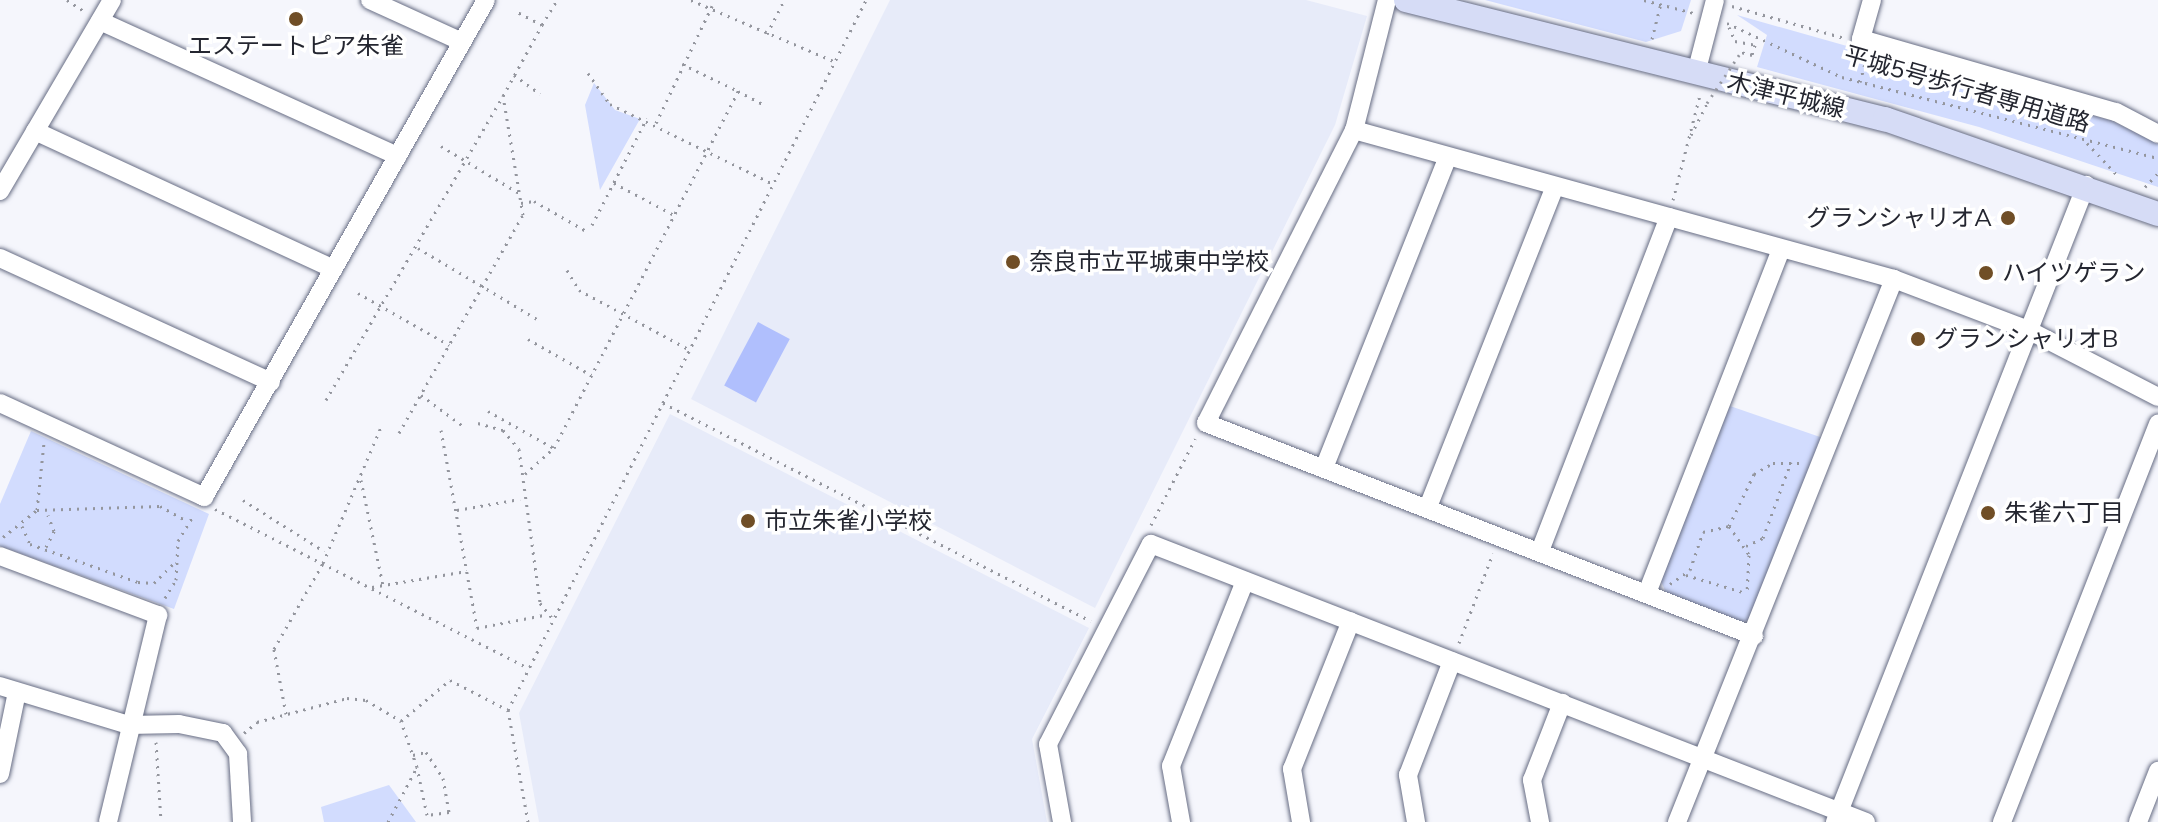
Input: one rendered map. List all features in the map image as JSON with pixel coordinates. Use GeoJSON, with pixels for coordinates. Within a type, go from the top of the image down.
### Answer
{"type":"FeatureCollection","features":[{"type":"Feature","properties":{"kind":"main road","name":"木津平城線"},"geometry":{"type":"LineString","coordinates":[[1406,0],[1698,84],[1885,119],[2086,185],[2158,214]]}},
{"type":"Feature","properties":{"kind":"street"},"geometry":{"type":"LineString","coordinates":[[0,191],[112,0]]}},
{"type":"Feature","properties":{"kind":"street"},"geometry":{"type":"LineString","coordinates":[[370,0],[462,42]]}},
{"type":"Feature","properties":{"kind":"street"},"geometry":{"type":"LineString","coordinates":[[0,403],[204,497],[486,0]]}},
{"type":"Feature","properties":{"kind":"street"},"geometry":{"type":"LineString","coordinates":[[1387,0],[1354,130],[1206,423],[1648,594],[1758,627]]}},
{"type":"Feature","properties":{"kind":"street"},"geometry":{"type":"LineString","coordinates":[[1872,0],[1866,40],[2116,112],[2158,134]]}},
{"type":"Feature","properties":{"kind":"street"},"geometry":{"type":"LineString","coordinates":[[1698,84],[1723,3]]}},
{"type":"Feature","properties":{"kind":"street"},"geometry":{"type":"LineString","coordinates":[[100,21],[398,156]]}},
{"type":"Feature","properties":{"kind":"street"},"geometry":{"type":"LineString","coordinates":[[1354,130],[1894,279],[2028,330],[2158,397]]}},
{"type":"Feature","properties":{"kind":"street"},"geometry":{"type":"LineString","coordinates":[[35,131],[334,269]]}},
{"type":"Feature","properties":{"kind":"street"},"geometry":{"type":"LineString","coordinates":[[1324,468],[1448,157]]}},
{"type":"Feature","properties":{"kind":"street"},"geometry":{"type":"LineString","coordinates":[[1838,817],[2086,185]]}},
{"type":"Feature","properties":{"kind":"street"},"geometry":{"type":"LineString","coordinates":[[1428,507],[1555,187]]}},
{"type":"Feature","properties":{"kind":"street"},"geometry":{"type":"LineString","coordinates":[[1540,551],[1669,217]]}},
{"type":"Feature","properties":{"kind":"street"},"geometry":{"type":"LineString","coordinates":[[1648,594],[1781,249]]}},
{"type":"Feature","properties":{"kind":"street"},"geometry":{"type":"LineString","coordinates":[[0,258],[271,382]]}},
{"type":"Feature","properties":{"kind":"street"},"geometry":{"type":"LineString","coordinates":[[1677,822],[1707,759],[1894,279]]}},
{"type":"Feature","properties":{"kind":"street"},"geometry":{"type":"LineString","coordinates":[[2002,822],[2158,423]]}},
{"type":"Feature","properties":{"kind":"street"},"geometry":{"type":"LineString","coordinates":[[1062,822],[1048,744],[1151,544],[1707,759],[1838,817],[1866,822]]}},
{"type":"Feature","properties":{"kind":"street"},"geometry":{"type":"LineString","coordinates":[[0,556],[158,615],[128,725],[108,822]]}},
{"type":"Feature","properties":{"kind":"street"},"geometry":{"type":"LineString","coordinates":[[1181,822],[1171,766],[1245,581]]}},
{"type":"Feature","properties":{"kind":"street"},"geometry":{"type":"LineString","coordinates":[[1301,822],[1292,769],[1351,621]]}},
{"type":"Feature","properties":{"kind":"street"},"geometry":{"type":"LineString","coordinates":[[1416,822],[1408,775],[1452,661]]}},
{"type":"Feature","properties":{"kind":"street"},"geometry":{"type":"LineString","coordinates":[[0,774],[9,689],[128,725],[201,726],[234,741],[242,822]]}},
{"type":"Feature","properties":{"kind":"street"},"geometry":{"type":"LineString","coordinates":[[1540,822],[1532,780],[1562,703]]}},
{"type":"Feature","properties":{"kind":"street"},"geometry":{"type":"LineString","coordinates":[[2138,822],[2158,771]]}},
{"type":"Feature","properties":{"kind":"path"},"geometry":{"type":"LineString","coordinates":[[326,400],[380,305],[418,248],[557,0]]}},
{"type":"Feature","properties":{"kind":"path"},"geometry":{"type":"LineString","coordinates":[[691,0],[712,6],[767,34],[836,62]]}},
{"type":"Feature","properties":{"kind":"path"},"geometry":{"type":"LineString","coordinates":[[767,34],[784,0]]}},
{"type":"Feature","properties":{"kind":"path"},"geometry":{"type":"LineString","coordinates":[[528,822],[508,710],[866,0]]}},
{"type":"Feature","properties":{"kind":"path"},"geometry":{"type":"LineString","coordinates":[[1644,0],[1694,13]]}},
{"type":"Feature","properties":{"kind":"path"},"geometry":{"type":"LineString","coordinates":[[1723,3],[1866,40],[1860,82]]}},
{"type":"Feature","properties":{"kind":"path"},"geometry":{"type":"LineString","coordinates":[[1652,43],[1661,4]]}},
{"type":"Feature","properties":{"kind":"path"},"geometry":{"type":"LineString","coordinates":[[656,123],[712,6]]}},
{"type":"Feature","properties":{"kind":"path"},"geometry":{"type":"LineString","coordinates":[[518,12],[542,25]]}},
{"type":"Feature","properties":{"kind":"path","name":"平城5号歩行者専用道路"},"geometry":{"type":"LineString","coordinates":[[1690,135],[1697,133],[1707,103],[1741,52],[1752,55],[1755,45],[1737,41],[1727,23],[1860,82],[1937,97],[2085,141],[2158,158]]}},
{"type":"Feature","properties":{"kind":"path"},"geometry":{"type":"LineString","coordinates":[[682,64],[762,104]]}},
{"type":"Feature","properties":{"kind":"path"},"geometry":{"type":"LineString","coordinates":[[588,73],[610,104],[647,118],[774,185]]}},
{"type":"Feature","properties":{"kind":"path"},"geometry":{"type":"LineString","coordinates":[[514,75],[540,94]]}},
{"type":"Feature","properties":{"kind":"path"},"geometry":{"type":"LineString","coordinates":[[1669,217],[1690,135],[1698,84]]}},
{"type":"Feature","properties":{"kind":"path"},"geometry":{"type":"LineString","coordinates":[[544,615],[520,499],[525,474],[554,448],[738,91]]}},
{"type":"Feature","properties":{"kind":"path"},"geometry":{"type":"LineString","coordinates":[[399,433],[523,215],[503,96]]}},
{"type":"Feature","properties":{"kind":"path"},"geometry":{"type":"LineString","coordinates":[[592,225],[647,118]]}},
{"type":"Feature","properties":{"kind":"path"},"geometry":{"type":"LineString","coordinates":[[2085,141],[2120,178]]}},
{"type":"Feature","properties":{"kind":"path"},"geometry":{"type":"LineString","coordinates":[[441,146],[519,193]]}},
{"type":"Feature","properties":{"kind":"path"},"geometry":{"type":"LineString","coordinates":[[2145,187],[2158,173]]}},
{"type":"Feature","properties":{"kind":"path"},"geometry":{"type":"LineString","coordinates":[[614,183],[674,215]]}},
{"type":"Feature","properties":{"kind":"path"},"geometry":{"type":"LineString","coordinates":[[521,203],[534,201],[588,232]]}},
{"type":"Feature","properties":{"kind":"path"},"geometry":{"type":"LineString","coordinates":[[418,248],[539,320]]}},
{"type":"Feature","properties":{"kind":"path"},"geometry":{"type":"LineString","coordinates":[[567,270],[579,290],[690,350]]}},
{"type":"Feature","properties":{"kind":"path"},"geometry":{"type":"LineString","coordinates":[[358,293],[449,345]]}},
{"type":"Feature","properties":{"kind":"path"},"geometry":{"type":"LineString","coordinates":[[528,339],[591,375]]}},
{"type":"Feature","properties":{"kind":"path"},"geometry":{"type":"LineString","coordinates":[[421,395],[463,426]]}},
{"type":"Feature","properties":{"kind":"path"},"geometry":{"type":"LineString","coordinates":[[663,403],[1107,628]]}},
{"type":"Feature","properties":{"kind":"path"},"geometry":{"type":"LineString","coordinates":[[488,411],[554,448]]}},
{"type":"Feature","properties":{"kind":"path"},"geometry":{"type":"LineString","coordinates":[[478,423],[503,430],[525,474]]}},
{"type":"Feature","properties":{"kind":"path"},"geometry":{"type":"LineString","coordinates":[[503,430],[512,423]]}},
{"type":"Feature","properties":{"kind":"path"},"geometry":{"type":"LineString","coordinates":[[1151,544],[1149,529],[1206,423]]}},
{"type":"Feature","properties":{"kind":"path"},"geometry":{"type":"LineString","coordinates":[[286,714],[274,649],[323,563],[324,551],[361,480],[382,425]]}},
{"type":"Feature","properties":{"kind":"path"},"geometry":{"type":"LineString","coordinates":[[0,548],[5,533],[22,526],[37,510],[50,426]]}},
{"type":"Feature","properties":{"kind":"path"},"geometry":{"type":"LineString","coordinates":[[441,430],[477,628],[544,615],[554,620]]}},
{"type":"Feature","properties":{"kind":"path"},"geometry":{"type":"LineString","coordinates":[[1729,526],[1754,474],[1791,461],[1819,469]]}},
{"type":"Feature","properties":{"kind":"path"},"geometry":{"type":"LineString","coordinates":[[1746,546],[1763,538],[1791,461]]}},
{"type":"Feature","properties":{"kind":"path"},"geometry":{"type":"LineString","coordinates":[[361,480],[383,585]]}},
{"type":"Feature","properties":{"kind":"path"},"geometry":{"type":"LineString","coordinates":[[456,510],[520,499]]}},
{"type":"Feature","properties":{"kind":"path"},"geometry":{"type":"LineString","coordinates":[[243,500],[324,551]]}},
{"type":"Feature","properties":{"kind":"path"},"geometry":{"type":"LineString","coordinates":[[154,583],[161,601],[176,580],[174,563],[187,521],[205,503],[529,668]]}},
{"type":"Feature","properties":{"kind":"path"},"geometry":{"type":"LineString","coordinates":[[37,510],[47,513],[160,506],[187,521]]}},
{"type":"Feature","properties":{"kind":"path"},"geometry":{"type":"LineString","coordinates":[[46,547],[54,531],[47,513]]}},
{"type":"Feature","properties":{"kind":"path"},"geometry":{"type":"LineString","coordinates":[[22,526],[30,544],[154,583]]}},
{"type":"Feature","properties":{"kind":"path"},"geometry":{"type":"LineString","coordinates":[[1648,594],[1686,575],[1703,532],[1729,526]]}},
{"type":"Feature","properties":{"kind":"path"},"geometry":{"type":"LineString","coordinates":[[1729,526],[1746,546],[1746,593],[1758,627]]}},
{"type":"Feature","properties":{"kind":"path"},"geometry":{"type":"LineString","coordinates":[[1452,661],[1499,537]]}},
{"type":"Feature","properties":{"kind":"path"},"geometry":{"type":"LineString","coordinates":[[154,583],[174,563]]}},
{"type":"Feature","properties":{"kind":"path"},"geometry":{"type":"LineString","coordinates":[[371,587],[467,571]]}},
{"type":"Feature","properties":{"kind":"path"},"geometry":{"type":"LineString","coordinates":[[1686,575],[1746,593]]}},
{"type":"Feature","properties":{"kind":"path"},"geometry":{"type":"LineString","coordinates":[[401,721],[450,680],[508,710]]}},
{"type":"Feature","properties":{"kind":"path"},"geometry":{"type":"LineString","coordinates":[[234,741],[257,722],[347,698],[366,700],[401,721],[417,767],[427,815],[449,812],[443,778],[426,752],[413,755]]}},
{"type":"Feature","properties":{"kind":"path"},"geometry":{"type":"LineString","coordinates":[[154,726],[161,822]]}},
{"type":"Feature","properties":{"kind":"path"},"geometry":{"type":"LineString","coordinates":[[388,822],[417,767]]}},
{"type":"Feature","properties":{"kind":"shaded area","name":"奈良市立平城東中学校"},"geometry":{"type":"Polygon","coordinates":[[[890,0],[1306,0],[1367,16],[1335,125],[1095,608],[691,399],[890,0]]]}},
{"type":"Feature","properties":{"kind":"shaded area"},"geometry":{"type":"Polygon","coordinates":[[[1485,0],[1691,0],[1681,31],[1646,42],[1485,0]]]}},
{"type":"Feature","properties":{"kind":"shaded area"},"geometry":{"type":"Polygon","coordinates":[[[1737,15],[2112,121],[2158,144],[2158,187],[1979,127],[1757,67],[1767,35],[1737,15]]]}},
{"type":"Feature","properties":{"kind":"shaded area"},"geometry":{"type":"Polygon","coordinates":[[[594,83],[615,110],[640,119],[600,190],[585,105],[594,83]]]}},
{"type":"Feature","properties":{"kind":"shaded area"},"geometry":{"type":"Polygon","coordinates":[[[1730,406],[1823,438],[1753,618],[1742,622],[1666,593],[1661,581],[1730,406]]]}},
{"type":"Feature","properties":{"kind":"shaded area","name":"市立朱雀小学校"},"geometry":{"type":"Polygon","coordinates":[[[670,414],[1089,628],[1032,739],[1047,822],[539,822],[519,713],[670,414]]]}},
{"type":"Feature","properties":{"kind":"shaded area"},"geometry":{"type":"Polygon","coordinates":[[[31,431],[209,514],[174,609],[0,546],[0,504],[31,431]]]}},
{"type":"Feature","properties":{"kind":"shaded area"},"geometry":{"type":"Polygon","coordinates":[[[389,785],[416,822],[324,822],[321,807],[389,785]]]}},
{"type":"Feature","properties":{"kind":"water"},"geometry":{"type":"Polygon","coordinates":[[[758,322],[790,339],[756,402],[724,386],[758,322]]]}},
{"type":"Feature","properties":{"kind":"place","name":"エステートピア朱雀"},"geometry":{"type":"Point","coordinates":[296,19]}},
{"type":"Feature","properties":{"kind":"place","name":"グランシャリオA"},"geometry":{"type":"Point","coordinates":[2008,218]}},
{"type":"Feature","properties":{"kind":"place","name":"奈良市立平城東中学校"},"geometry":{"type":"Point","coordinates":[1013,262]}},
{"type":"Feature","properties":{"kind":"place","name":"ハイツゲラン"},"geometry":{"type":"Point","coordinates":[1986,273]}},
{"type":"Feature","properties":{"kind":"place","name":"グランシャリオB"},"geometry":{"type":"Point","coordinates":[1918,339]}},
{"type":"Feature","properties":{"kind":"place","name":"朱雀六丁目"},"geometry":{"type":"Point","coordinates":[1988,513]}},
{"type":"Feature","properties":{"kind":"place","name":"市立朱雀小学校"},"geometry":{"type":"Point","coordinates":[748,521]}}]}
